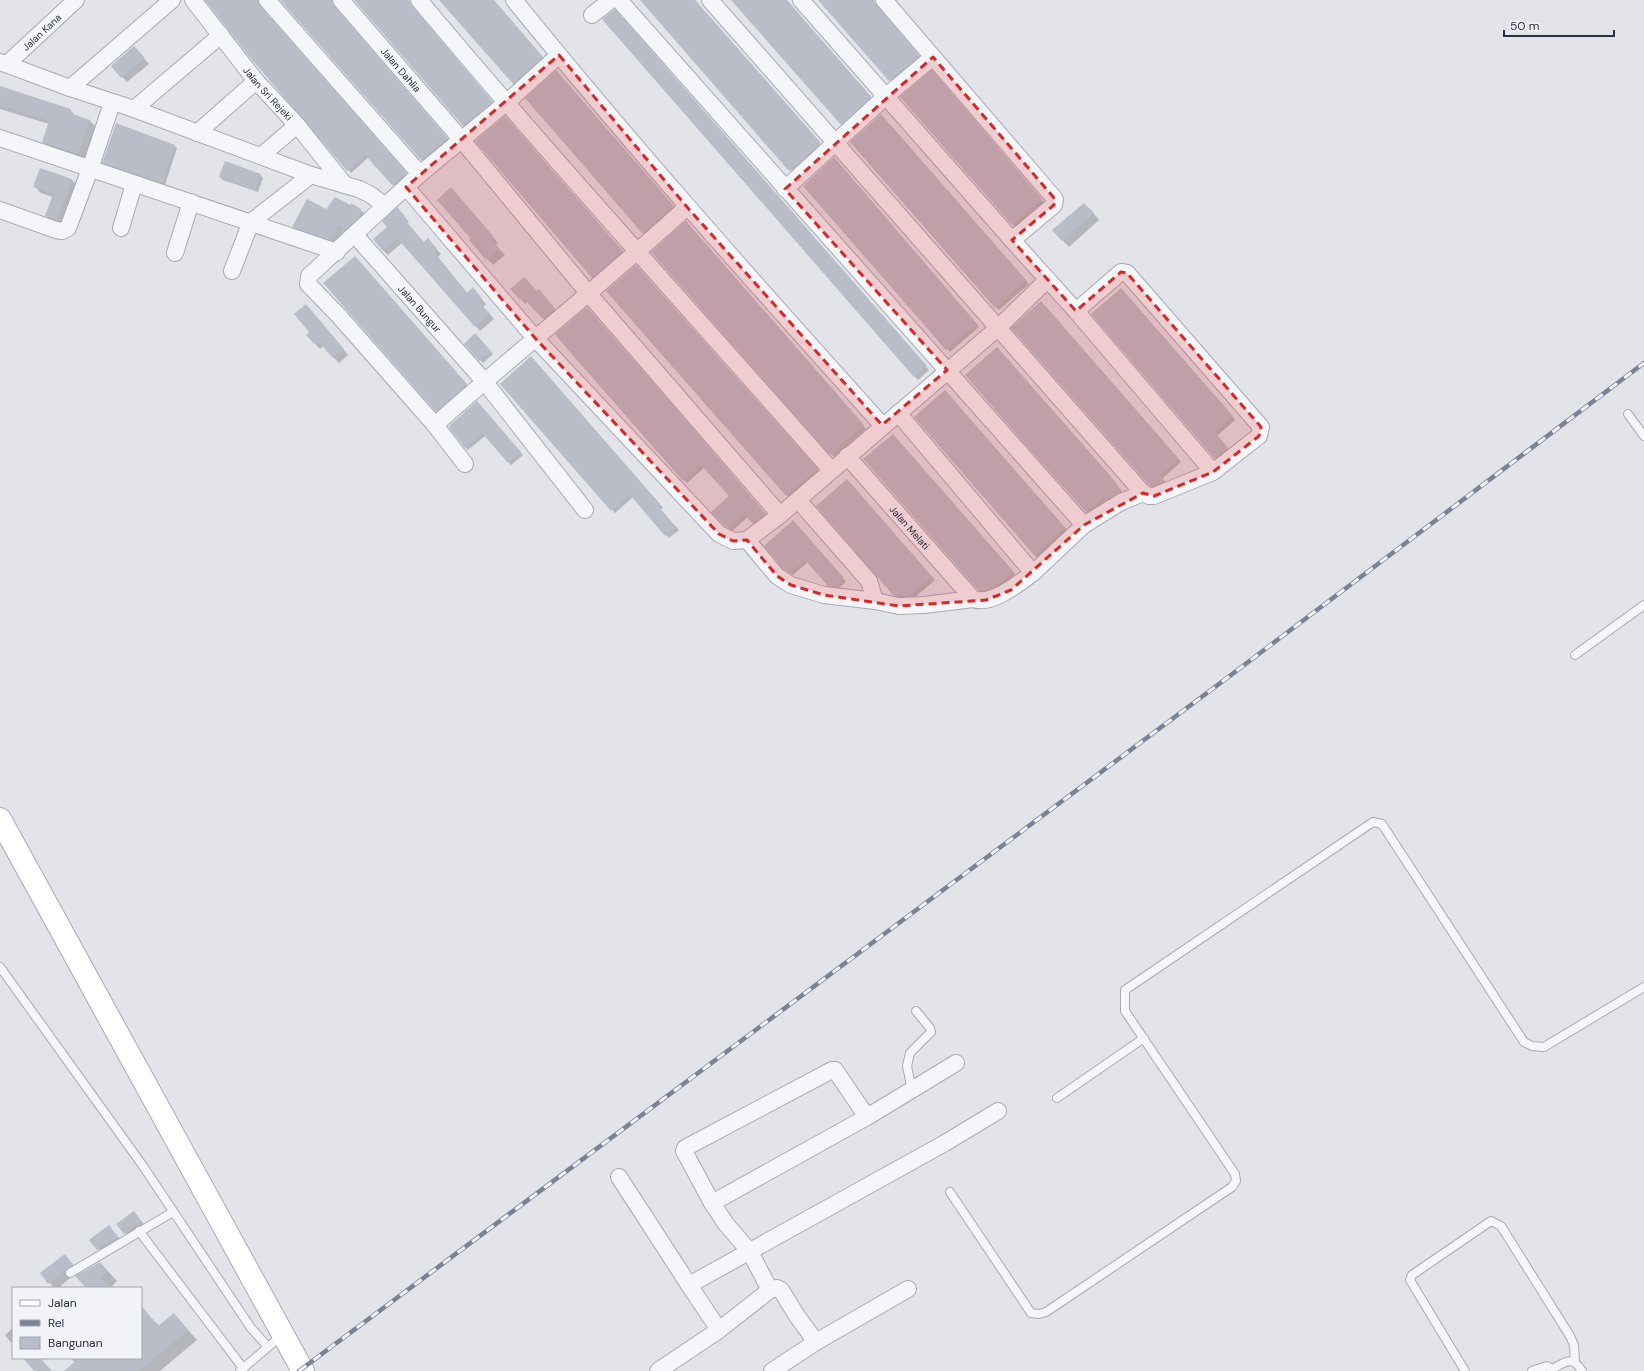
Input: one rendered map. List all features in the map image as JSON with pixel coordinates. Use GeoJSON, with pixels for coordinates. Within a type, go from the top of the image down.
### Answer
{"type":"FeatureCollection","features":[{"type":"Feature","properties":{"kind":"street","name":"Jalan Kana"},"geometry":{"type":"LineString","coordinates":[[4,63],[76,0]]}},
{"type":"Feature","properties":{"kind":"street"},"geometry":{"type":"LineString","coordinates":[[70,88],[172,0]]}},
{"type":"Feature","properties":{"kind":"street","name":"Jalan Sri Rejeki"},"geometry":{"type":"LineString","coordinates":[[193,0],[256,81],[297,125],[345,185]]}},
{"type":"Feature","properties":{"kind":"street"},"geometry":{"type":"LineString","coordinates":[[267,0],[420,174]]}},
{"type":"Feature","properties":{"kind":"street","name":"Jalan Dahlia"},"geometry":{"type":"LineString","coordinates":[[341,0],[461,139],[588,293],[780,515]]}},
{"type":"Feature","properties":{"kind":"street"},"geometry":{"type":"LineString","coordinates":[[419,0],[506,103],[639,251],[831,470]]}},
{"type":"Feature","properties":{"kind":"street"},"geometry":{"type":"LineString","coordinates":[[514,0],[558,56],[687,207],[882,426]]}},
{"type":"Feature","properties":{"kind":"street"},"geometry":{"type":"LineString","coordinates":[[592,15],[611,0]]}},
{"type":"Feature","properties":{"kind":"street"},"geometry":{"type":"LineString","coordinates":[[619,0],[1084,526]]}},
{"type":"Feature","properties":{"kind":"street"},"geometry":{"type":"LineString","coordinates":[[710,0],[1143,492],[1149,496],[1154,496],[1213,472],[1259,436],[1261,427],[1127,272],[1121,272],[1076,311]]}},
{"type":"Feature","properties":{"kind":"street"},"geometry":{"type":"LineString","coordinates":[[801,0],[885,97],[1076,311],[1213,472]]}},
{"type":"Feature","properties":{"kind":"street"},"geometry":{"type":"LineString","coordinates":[[884,0],[1055,199],[1054,205],[1012,240]]}},
{"type":"Feature","properties":{"kind":"street"},"geometry":{"type":"LineString","coordinates":[[134,109],[221,35]]}},
{"type":"Feature","properties":{"kind":"street"},"geometry":{"type":"LineString","coordinates":[[465,464],[435,425],[339,316],[308,284],[309,276],[420,174],[506,103],[558,56]]}},
{"type":"Feature","properties":{"kind":"street"},"geometry":{"type":"LineString","coordinates":[[785,189],[836,144],[885,97],[933,57]]}},
{"type":"Feature","properties":{"kind":"street"},"geometry":{"type":"LineString","coordinates":[[4,63],[112,103],[134,109],[311,175],[345,185],[371,195],[385,206]]}},
{"type":"Feature","properties":{"kind":"street"},"geometry":{"type":"LineString","coordinates":[[197,133],[256,81]]}},
{"type":"Feature","properties":{"kind":"street"},"geometry":{"type":"LineString","coordinates":[[0,210],[62,231],[68,228],[112,103]]}},
{"type":"Feature","properties":{"kind":"street"},"geometry":{"type":"LineString","coordinates":[[261,156],[297,125]]}},
{"type":"Feature","properties":{"kind":"street"},"geometry":{"type":"LineString","coordinates":[[0,138],[336,252]]}},
{"type":"Feature","properties":{"kind":"street"},"geometry":{"type":"LineString","coordinates":[[232,271],[251,222],[311,175]]}},
{"type":"Feature","properties":{"kind":"street"},"geometry":{"type":"LineString","coordinates":[[120,228],[134,184]]}},
{"type":"Feature","properties":{"kind":"street"},"geometry":{"type":"LineString","coordinates":[[406,187],[535,338],[719,534],[733,541],[746,540],[780,515],[947,370],[999,327],[1048,280]]}},
{"type":"Feature","properties":{"kind":"street"},"geometry":{"type":"LineString","coordinates":[[175,253],[191,202]]}},
{"type":"Feature","properties":{"kind":"street"},"geometry":{"type":"LineString","coordinates":[[435,425],[484,381],[639,251],[687,207]]}},
{"type":"Feature","properties":{"kind":"street","name":"Jalan Bungur"},"geometry":{"type":"LineString","coordinates":[[355,235],[484,381],[585,510]]}},
{"type":"Feature","properties":{"kind":"street"},"geometry":{"type":"LineString","coordinates":[[898,413],[1033,573]]}},
{"type":"Feature","properties":{"kind":"street","name":"Jalan Melati"},"geometry":{"type":"LineString","coordinates":[[847,456],[974,599]]}},
{"type":"Feature","properties":{"kind":"street"},"geometry":{"type":"LineString","coordinates":[[746,540],[777,576],[791,585],[824,595],[875,601],[899,606],[974,599],[978,601],[986,600],[1011,590],[1033,573],[1084,526],[1121,502],[1143,492]]}},
{"type":"Feature","properties":{"kind":"street"},"geometry":{"type":"LineString","coordinates":[[798,500],[869,581],[875,601]]}},
{"type":"Feature","properties":{"kind":"street"},"geometry":{"type":"LineString","coordinates":[[0,819],[275,1340],[303,1371]]}},
{"type":"Feature","properties":{"kind":"street"},"geometry":{"type":"LineString","coordinates":[[712,1203],[867,1117],[956,1063]]}},
{"type":"Feature","properties":{"kind":"street"},"geometry":{"type":"LineString","coordinates":[[770,1290],[750,1252],[726,1224],[712,1203],[684,1154],[685,1148],[832,1070],[835,1070],[867,1117]]}},
{"type":"Feature","properties":{"kind":"street"},"geometry":{"type":"LineString","coordinates":[[689,1284],[945,1144],[998,1111]]}},
{"type":"Feature","properties":{"kind":"street"},"geometry":{"type":"LineString","coordinates":[[619,1177],[719,1330]]}},
{"type":"Feature","properties":{"kind":"street"},"geometry":{"type":"LineString","coordinates":[[658,1371],[719,1330],[770,1290],[777,1288],[782,1290],[797,1316],[816,1342]]}},
{"type":"Feature","properties":{"kind":"street"},"geometry":{"type":"LineString","coordinates":[[772,1371],[816,1342],[908,1289]]}},
{"type":"Feature","properties":{"kind":"lane"},"geometry":{"type":"LineString","coordinates":[[1628,414],[1644,436]]}},
{"type":"Feature","properties":{"kind":"lane"},"geometry":{"type":"LineString","coordinates":[[1575,655],[1644,605]]}},
{"type":"Feature","properties":{"kind":"lane"},"geometry":{"type":"LineString","coordinates":[[950,1192],[1031,1313],[1039,1314],[1046,1312],[1232,1188],[1236,1181],[1235,1174],[1125,1011],[1125,990],[1373,822],[1382,824],[1524,1042],[1532,1046],[1544,1047],[1644,987]]}},
{"type":"Feature","properties":{"kind":"lane"},"geometry":{"type":"LineString","coordinates":[[0,967],[143,1166],[240,1312],[275,1340],[242,1370],[139,1231]]}},
{"type":"Feature","properties":{"kind":"lane"},"geometry":{"type":"LineString","coordinates":[[912,1091],[907,1066],[910,1053],[931,1032],[930,1028],[916,1011]]}},
{"type":"Feature","properties":{"kind":"lane"},"geometry":{"type":"LineString","coordinates":[[1057,1098],[1144,1038]]}},
{"type":"Feature","properties":{"kind":"lane"},"geometry":{"type":"LineString","coordinates":[[70,1273],[173,1212]]}},
{"type":"Feature","properties":{"kind":"lane"},"geometry":{"type":"LineString","coordinates":[[1465,1371],[1410,1280],[1412,1275],[1491,1221],[1501,1226],[1570,1336],[1575,1350],[1575,1362],[1582,1371]]}},
{"type":"Feature","properties":{"kind":"lane"},"geometry":{"type":"LineString","coordinates":[[1532,1371],[1547,1366],[1552,1370],[1568,1361],[1575,1362]]}},
{"type":"Feature","properties":{"kind":"highlighted area"},"geometry":{"type":"Polygon","coordinates":[[[559,55],[687,207],[882,425],[947,370],[785,189],[933,57],[1055,199],[1054,205],[1012,240],[1076,311],[1121,272],[1127,273],[1261,427],[1259,436],[1213,472],[1154,496],[1143,493],[1084,525],[1011,590],[986,600],[899,606],[824,595],[791,585],[777,576],[747,540],[733,541],[719,534],[535,338],[406,187],[559,55]]]}},
{"type":"Feature","properties":{"kind":"building"},"geometry":{"type":"Polygon","coordinates":[[[205,0],[258,0],[260,6],[406,172],[392,185],[365,155],[347,171],[252,60],[205,0]]]}},
{"type":"Feature","properties":{"kind":"building"},"geometry":{"type":"Polygon","coordinates":[[[280,0],[332,0],[334,6],[447,138],[421,160],[280,0]]]}},
{"type":"Feature","properties":{"kind":"building"},"geometry":{"type":"Polygon","coordinates":[[[354,0],[409,0],[412,6],[493,102],[463,126],[354,0]]]}},
{"type":"Feature","properties":{"kind":"building"},"geometry":{"type":"Polygon","coordinates":[[[439,0],[494,0],[543,57],[513,84],[439,0]]]}},
{"type":"Feature","properties":{"kind":"building"},"geometry":{"type":"Polygon","coordinates":[[[640,0],[695,0],[821,143],[790,171],[788,170],[640,0]]]}},
{"type":"Feature","properties":{"kind":"building"},"geometry":{"type":"Polygon","coordinates":[[[731,0],[787,0],[871,97],[841,125],[731,0]]]}},
{"type":"Feature","properties":{"kind":"building"},"geometry":{"type":"Polygon","coordinates":[[[818,0],[874,0],[877,6],[920,56],[889,81],[818,0]]]}},
{"type":"Feature","properties":{"kind":"building"},"geometry":{"type":"Polygon","coordinates":[[[615,9],[927,366],[914,377],[602,19],[615,9]]]}},
{"type":"Feature","properties":{"kind":"building"},"geometry":{"type":"Polygon","coordinates":[[[134,46],[145,58],[121,78],[111,66],[134,46]]]}},
{"type":"Feature","properties":{"kind":"building"},"geometry":{"type":"Polygon","coordinates":[[[556,70],[674,206],[643,234],[525,98],[556,70]]]}},
{"type":"Feature","properties":{"kind":"building"},"geometry":{"type":"Polygon","coordinates":[[[932,70],[1042,199],[1012,225],[900,97],[932,70]]]}},
{"type":"Feature","properties":{"kind":"building"},"geometry":{"type":"Polygon","coordinates":[[[0,86],[71,109],[70,113],[90,120],[78,154],[42,142],[49,121],[0,105],[0,86]]]}},
{"type":"Feature","properties":{"kind":"building"},"geometry":{"type":"Polygon","coordinates":[[[881,114],[1026,280],[995,308],[850,142],[881,114]]]}},
{"type":"Feature","properties":{"kind":"building"},"geometry":{"type":"Polygon","coordinates":[[[505,116],[623,251],[592,278],[475,141],[505,116]]]}},
{"type":"Feature","properties":{"kind":"building"},"geometry":{"type":"Polygon","coordinates":[[[116,123],[175,145],[162,183],[102,163],[116,123]]]}},
{"type":"Feature","properties":{"kind":"building"},"geometry":{"type":"Polygon","coordinates":[[[834,157],[977,324],[946,350],[803,186],[834,157]]]}},
{"type":"Feature","properties":{"kind":"building"},"geometry":{"type":"Polygon","coordinates":[[[225,161],[261,174],[255,190],[219,177],[225,161]]]}},
{"type":"Feature","properties":{"kind":"building"},"geometry":{"type":"Polygon","coordinates":[[[40,168],[72,179],[57,220],[45,216],[53,194],[33,187],[40,168]]]}},
{"type":"Feature","properties":{"kind":"building"},"geometry":{"type":"Polygon","coordinates":[[[451,187],[493,236],[490,238],[500,249],[486,260],[469,240],[471,239],[437,200],[451,187]]]}},
{"type":"Feature","properties":{"kind":"building"},"geometry":{"type":"Polygon","coordinates":[[[335,197],[350,205],[351,203],[361,209],[359,217],[345,230],[338,225],[330,240],[292,227],[307,199],[326,209],[335,197]]]}},
{"type":"Feature","properties":{"kind":"building"},"geometry":{"type":"Polygon","coordinates":[[[1084,203],[1094,213],[1062,241],[1052,230],[1084,203]]]}},
{"type":"Feature","properties":{"kind":"building"},"geometry":{"type":"Polygon","coordinates":[[[397,207],[405,216],[403,218],[424,242],[428,238],[437,249],[434,252],[467,293],[473,287],[482,299],[479,302],[490,314],[475,327],[397,238],[383,251],[373,239],[387,227],[382,221],[397,207]]]}},
{"type":"Feature","properties":{"kind":"building"},"geometry":{"type":"Polygon","coordinates":[[[686,221],[864,425],[830,455],[651,252],[686,221]]]}},
{"type":"Feature","properties":{"kind":"building"},"geometry":{"type":"Polygon","coordinates":[[[355,256],[467,384],[436,412],[323,283],[355,256]]]}},
{"type":"Feature","properties":{"kind":"building"},"geometry":{"type":"Polygon","coordinates":[[[636,265],[818,469],[786,496],[606,291],[636,265]]]}},
{"type":"Feature","properties":{"kind":"building"},"geometry":{"type":"Polygon","coordinates":[[[524,277],[537,291],[539,289],[555,309],[543,319],[523,298],[520,300],[510,289],[524,277]]]}},
{"type":"Feature","properties":{"kind":"building"},"geometry":{"type":"Polygon","coordinates":[[[1121,288],[1233,416],[1215,432],[1228,448],[1215,459],[1091,314],[1121,288]]]}},
{"type":"Feature","properties":{"kind":"building"},"geometry":{"type":"Polygon","coordinates":[[[1041,301],[1179,459],[1160,475],[1165,481],[1152,486],[1149,485],[1011,328],[1041,301]]]}},
{"type":"Feature","properties":{"kind":"building"},"geometry":{"type":"Polygon","coordinates":[[[306,304],[344,349],[333,358],[318,341],[314,344],[306,335],[309,332],[294,314],[306,304]]]}},
{"type":"Feature","properties":{"kind":"building"},"geometry":{"type":"Polygon","coordinates":[[[587,307],[766,514],[753,524],[745,515],[729,528],[725,526],[711,512],[729,496],[701,465],[683,481],[562,343],[555,334],[587,307]]]}},
{"type":"Feature","properties":{"kind":"building"},"geometry":{"type":"Polygon","coordinates":[[[475,333],[491,351],[479,361],[464,344],[475,333]]]}},
{"type":"Feature","properties":{"kind":"building"},"geometry":{"type":"Polygon","coordinates":[[[997,347],[1108,473],[1122,491],[1107,500],[1104,497],[1086,512],[965,375],[997,347]]]}},
{"type":"Feature","properties":{"kind":"building"},"geometry":{"type":"Polygon","coordinates":[[[531,356],[660,504],[658,506],[676,527],[665,536],[630,495],[611,511],[500,384],[531,356]]]}},
{"type":"Feature","properties":{"kind":"building"},"geometry":{"type":"Polygon","coordinates":[[[945,390],[1065,528],[1034,555],[914,417],[945,390]]]}},
{"type":"Feature","properties":{"kind":"building"},"geometry":{"type":"Polygon","coordinates":[[[477,401],[521,452],[508,463],[482,433],[465,448],[450,429],[449,426],[477,401]]]}},
{"type":"Feature","properties":{"kind":"building"},"geometry":{"type":"Polygon","coordinates":[[[893,434],[1013,571],[996,586],[986,590],[978,590],[863,459],[893,434]]]}},
{"type":"Feature","properties":{"kind":"building"},"geometry":{"type":"Polygon","coordinates":[[[847,479],[932,577],[910,596],[893,595],[816,506],[847,479]]]}},
{"type":"Feature","properties":{"kind":"building"},"geometry":{"type":"Polygon","coordinates":[[[793,520],[844,578],[835,587],[828,586],[805,560],[790,573],[783,569],[764,546],[793,520]]]}},
{"type":"Feature","properties":{"kind":"building"},"geometry":{"type":"Polygon","coordinates":[[[134,1211],[141,1221],[124,1234],[116,1224],[134,1211]]]}},
{"type":"Feature","properties":{"kind":"building"},"geometry":{"type":"Polygon","coordinates":[[[109,1225],[118,1237],[97,1250],[89,1240],[109,1225]]]}},
{"type":"Feature","properties":{"kind":"building"},"geometry":{"type":"Polygon","coordinates":[[[65,1254],[73,1265],[48,1284],[40,1273],[65,1254]]]}},
{"type":"Feature","properties":{"kind":"building"},"geometry":{"type":"Polygon","coordinates":[[[100,1262],[108,1271],[100,1277],[109,1287],[85,1287],[75,1276],[100,1262]]]}},
{"type":"Feature","properties":{"kind":"building"},"geometry":{"type":"Polygon","coordinates":[[[142,1306],[158,1326],[174,1313],[188,1330],[139,1371],[64,1371],[78,1359],[142,1359],[142,1306]]]}},
{"type":"Feature","properties":{"kind":"building"},"geometry":{"type":"Polygon","coordinates":[[[24,1359],[41,1359],[52,1371],[34,1371],[24,1359]]]}},
{"type":"Feature","properties":{"kind":"railway"},"geometry":{"type":"LineString","coordinates":[[299,1371],[1231,675],[1644,363]]}}]}
